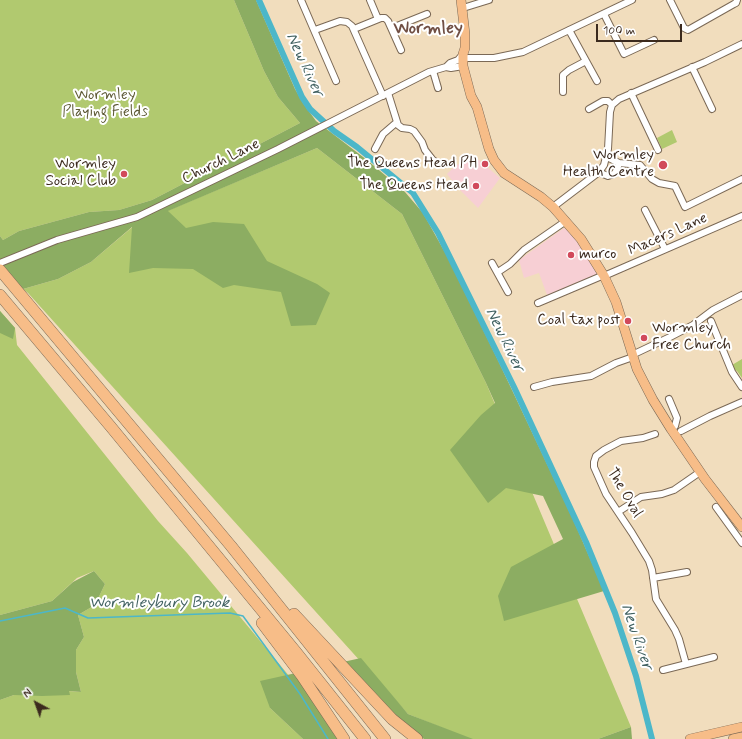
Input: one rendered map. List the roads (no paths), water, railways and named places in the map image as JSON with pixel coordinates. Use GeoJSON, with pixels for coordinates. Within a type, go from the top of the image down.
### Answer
{"type":"FeatureCollection","features":[{"type":"Feature","properties":{"kind":"highway"},"geometry":{"type":"LineString","coordinates":[[0,270],[124,416],[273,598],[385,739]]}},
{"type":"Feature","properties":{"kind":"highway"},"geometry":{"type":"LineString","coordinates":[[0,295],[218,558],[365,739]]}},
{"type":"Feature","properties":{"kind":"highway"},"geometry":{"type":"LineString","coordinates":[[218,558],[239,593],[298,671],[344,739]]}},
{"type":"Feature","properties":{"kind":"highway"},"geometry":{"type":"LineString","coordinates":[[273,598],[292,612],[392,719],[417,739]]}},
{"type":"Feature","properties":{"kind":"main road"},"geometry":{"type":"LineString","coordinates":[[462,4],[465,34],[463,66],[471,96],[477,107],[489,149],[500,169],[553,207],[581,239],[604,276],[616,302],[633,356],[644,383],[671,429],[700,472],[742,527]]}},
{"type":"Feature","properties":{"kind":"main road"},"geometry":{"type":"LineString","coordinates":[[465,53],[477,107]]}},
{"type":"Feature","properties":{"kind":"main road"},"geometry":{"type":"LineString","coordinates":[[690,739],[742,727]]}},
{"type":"Feature","properties":{"kind":"main road"},"geometry":{"type":"LineString","coordinates":[[733,739],[742,737]]}},
{"type":"Feature","properties":{"kind":"street"},"geometry":{"type":"LineString","coordinates":[[301,0],[336,81]]}},
{"type":"Feature","properties":{"kind":"street"},"geometry":{"type":"LineString","coordinates":[[370,0],[378,19]]}},
{"type":"Feature","properties":{"kind":"street"},"geometry":{"type":"LineString","coordinates":[[462,4],[489,0]]}},
{"type":"Feature","properties":{"kind":"street"},"geometry":{"type":"LineString","coordinates":[[465,53],[494,58],[515,54],[538,46],[632,0]]}},
{"type":"Feature","properties":{"kind":"street"},"geometry":{"type":"LineString","coordinates":[[670,0],[683,26],[688,30],[736,3],[736,0]]}},
{"type":"Feature","properties":{"kind":"street"},"geometry":{"type":"LineString","coordinates":[[392,28],[427,14]]}},
{"type":"Feature","properties":{"kind":"street"},"geometry":{"type":"LineString","coordinates":[[604,14],[624,54],[654,40]]}},
{"type":"Feature","properties":{"kind":"street"},"geometry":{"type":"LineString","coordinates":[[354,29],[378,19],[385,18],[392,28],[401,50]]}},
{"type":"Feature","properties":{"kind":"street"},"geometry":{"type":"LineString","coordinates":[[315,30],[340,21],[347,22],[354,29],[400,127],[414,131],[422,142],[425,150],[437,163]]}},
{"type":"Feature","properties":{"kind":"street"},"geometry":{"type":"LineString","coordinates":[[569,30],[597,81]]}},
{"type":"Feature","properties":{"kind":"street"},"geometry":{"type":"LineString","coordinates":[[553,207],[599,172],[606,162],[608,121],[612,105],[619,99],[631,93],[742,44]]}},
{"type":"Feature","properties":{"kind":"street","name":"Church Lane"},"geometry":{"type":"LineString","coordinates":[[446,67],[450,63],[458,60],[465,53]]}},
{"type":"Feature","properties":{"kind":"street"},"geometry":{"type":"LineString","coordinates":[[562,92],[563,75],[586,60]]}},
{"type":"Feature","properties":{"kind":"street","name":"Church Lane"},"geometry":{"type":"LineString","coordinates":[[0,263],[57,240],[137,217],[278,149],[433,71],[446,67],[451,68],[463,66]]}},
{"type":"Feature","properties":{"kind":"street"},"geometry":{"type":"LineString","coordinates":[[692,67],[712,109]]}},
{"type":"Feature","properties":{"kind":"street"},"geometry":{"type":"LineString","coordinates":[[433,71],[438,88]]}},
{"type":"Feature","properties":{"kind":"street"},"geometry":{"type":"LineString","coordinates":[[631,93],[658,150]]}},
{"type":"Feature","properties":{"kind":"street"},"geometry":{"type":"LineString","coordinates":[[589,109],[603,101],[608,101],[612,105]]}},
{"type":"Feature","properties":{"kind":"street"},"geometry":{"type":"LineString","coordinates":[[375,149],[383,134],[390,126],[397,122]]}},
{"type":"Feature","properties":{"kind":"street"},"geometry":{"type":"LineString","coordinates":[[607,157],[619,163],[640,165],[652,179],[659,183],[675,186],[685,207],[742,179]]}},
{"type":"Feature","properties":{"kind":"street"},"geometry":{"type":"LineString","coordinates":[[599,172],[605,176],[611,176],[617,170],[619,163]]}},
{"type":"Feature","properties":{"kind":"street"},"geometry":{"type":"LineString","coordinates":[[645,210],[665,249]]}},
{"type":"Feature","properties":{"kind":"street","name":"Macers Lane"},"geometry":{"type":"LineString","coordinates":[[538,303],[742,216]]}},
{"type":"Feature","properties":{"kind":"street"},"geometry":{"type":"LineString","coordinates":[[498,272],[510,264],[524,250],[566,221]]}},
{"type":"Feature","properties":{"kind":"street"},"geometry":{"type":"LineString","coordinates":[[492,263],[508,292]]}},
{"type":"Feature","properties":{"kind":"street"},"geometry":{"type":"LineString","coordinates":[[534,387],[552,382],[591,376],[670,337],[692,325],[713,310],[742,295]]}},
{"type":"Feature","properties":{"kind":"street"},"geometry":{"type":"LineString","coordinates":[[711,321],[732,372],[742,387]]}},
{"type":"Feature","properties":{"kind":"street"},"geometry":{"type":"LineString","coordinates":[[668,399],[677,418],[675,426],[671,429]]}},
{"type":"Feature","properties":{"kind":"street"},"geometry":{"type":"LineString","coordinates":[[681,431],[742,402]]}},
{"type":"Feature","properties":{"kind":"street","name":"The Oval"},"geometry":{"type":"LineString","coordinates":[[655,434],[618,443],[600,452],[595,459],[594,470],[602,487],[649,561],[652,570],[656,599],[675,630],[686,664]]}},
{"type":"Feature","properties":{"kind":"street"},"geometry":{"type":"LineString","coordinates":[[618,512],[641,498],[674,490],[700,472]]}},
{"type":"Feature","properties":{"kind":"street"},"geometry":{"type":"LineString","coordinates":[[716,507],[742,543]]}},
{"type":"Feature","properties":{"kind":"street"},"geometry":{"type":"LineString","coordinates":[[653,578],[687,572]]}},
{"type":"Feature","properties":{"kind":"street"},"geometry":{"type":"LineString","coordinates":[[663,670],[714,657]]}},
{"type":"Feature","properties":{"kind":"waterway","name":"New River"},"geometry":{"type":"LineString","coordinates":[[259,0],[302,97],[310,109],[334,131],[357,147],[413,193],[438,233],[514,387],[586,542],[615,613],[636,676],[652,739]]}},
{"type":"Feature","properties":{"kind":"waterway","name":"Wormleybury Brook"},"geometry":{"type":"LineString","coordinates":[[0,621],[65,608],[88,618],[230,613],[243,616],[300,694],[328,739]]}},
{"type":"Feature","properties":{"kind":"place","name":"The Queens Head PH"},"geometry":{"type":"Point","coordinates":[485,164]}},
{"type":"Feature","properties":{"kind":"place","name":"Wormley Health Centre"},"geometry":{"type":"Point","coordinates":[663,165]}},
{"type":"Feature","properties":{"kind":"place","name":"Wormley Social Club"},"geometry":{"type":"Point","coordinates":[124,174]}},
{"type":"Feature","properties":{"kind":"place","name":"The Queens Head"},"geometry":{"type":"Point","coordinates":[476,186]}},
{"type":"Feature","properties":{"kind":"place","name":"murco"},"geometry":{"type":"Point","coordinates":[571,255]}},
{"type":"Feature","properties":{"kind":"place","name":"Coal tax post"},"geometry":{"type":"Point","coordinates":[628,321]}},
{"type":"Feature","properties":{"kind":"place","name":"Wormley Free Church"},"geometry":{"type":"Point","coordinates":[644,338]}},
{"type":"Feature","properties":{"kind":"district","name":"Wormley"},"geometry":{"type":"Point","coordinates":[428,29]}},
{"type":"Feature","properties":{"kind":"park label","name":"Wormley Playing Fields"},"geometry":{"type":"Point","coordinates":[105,104]}}]}
